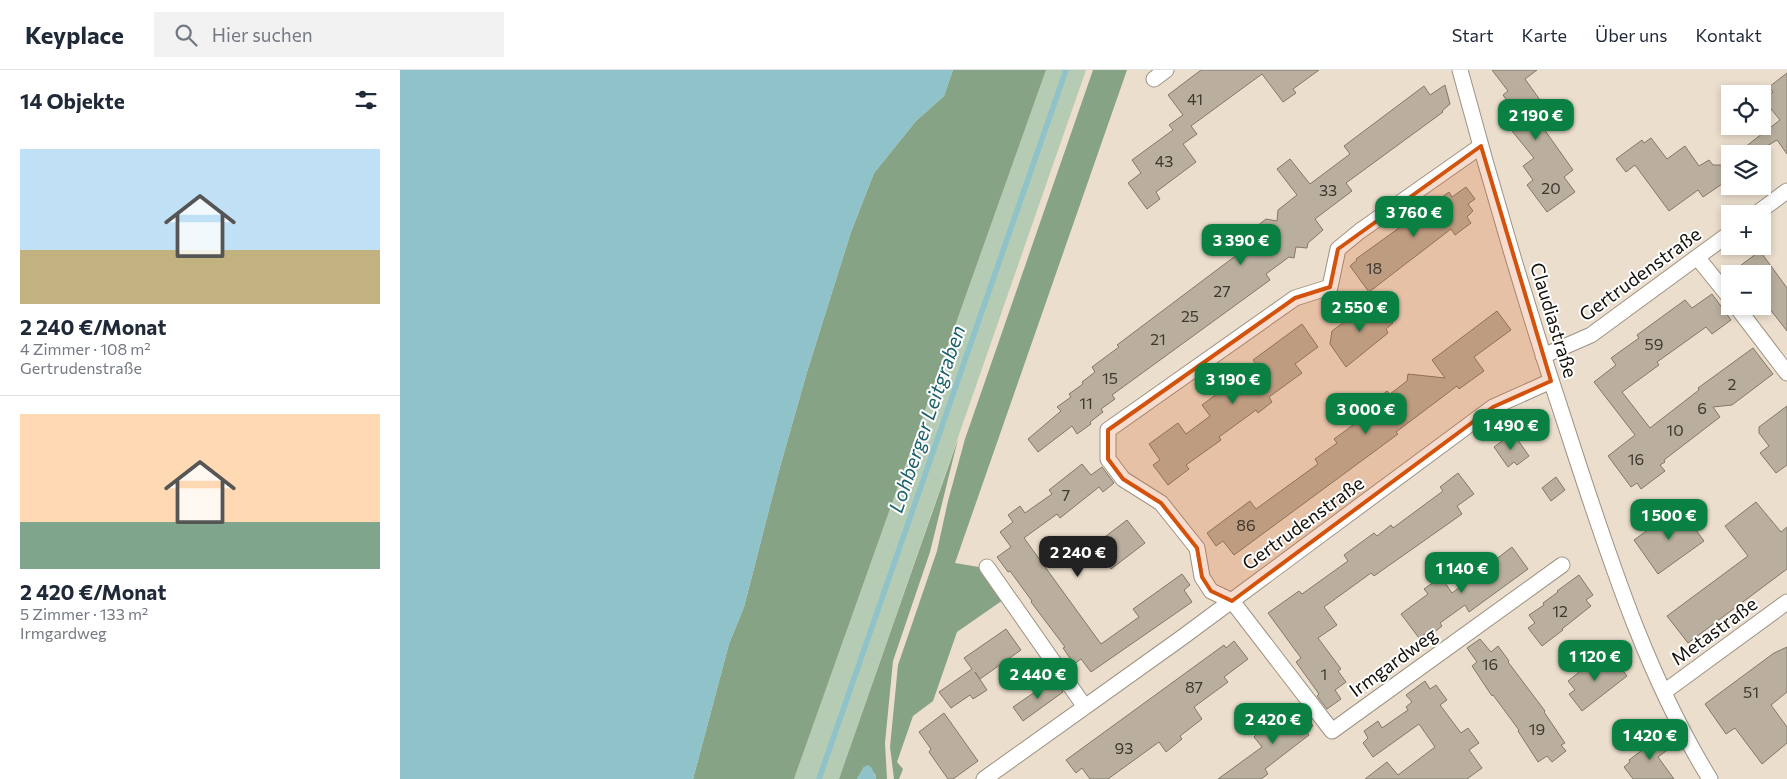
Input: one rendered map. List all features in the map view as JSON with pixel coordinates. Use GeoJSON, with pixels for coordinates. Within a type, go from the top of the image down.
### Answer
{"type":"FeatureCollection","features":[{"type":"Feature","properties":{"kind":"street"},"geometry":{"type":"LineString","coordinates":[[1154,79],[1166,70]]}},
{"type":"Feature","properties":{"kind":"street","name":"Claudiastraße"},"geometry":{"type":"LineString","coordinates":[[1460,70],[1480,146],[1543,356],[1628,607],[1664,692],[1690,746],[1710,779]]}},
{"type":"Feature","properties":{"kind":"street"},"geometry":{"type":"LineString","coordinates":[[1232,601],[1211,591],[1202,577],[1197,548],[1160,503],[1123,479],[1108,459],[1108,430],[1296,298],[1330,287],[1338,249],[1360,231],[1480,146]]}},
{"type":"Feature","properties":{"kind":"street"},"geometry":{"type":"LineString","coordinates":[[1768,205],[1787,191]]}},
{"type":"Feature","properties":{"kind":"street","name":"Gertrudenstraße"},"geometry":{"type":"LineString","coordinates":[[1543,356],[1591,335],[1721,240]]}},
{"type":"Feature","properties":{"kind":"street"},"geometry":{"type":"LineString","coordinates":[[1697,257],[1721,287]]}},
{"type":"Feature","properties":{"kind":"street"},"geometry":{"type":"LineString","coordinates":[[1743,315],[1787,373]]}},
{"type":"Feature","properties":{"kind":"street","name":"Gertrudenstraße"},"geometry":{"type":"LineString","coordinates":[[984,779],[1232,601],[1493,407],[1551,381]]}},
{"type":"Feature","properties":{"kind":"street","name":"Irmgardweg"},"geometry":{"type":"LineString","coordinates":[[1232,601],[1332,731],[1562,565]]}},
{"type":"Feature","properties":{"kind":"street"},"geometry":{"type":"LineString","coordinates":[[987,567],[1085,707]]}},
{"type":"Feature","properties":{"kind":"street","name":"Metastraße"},"geometry":{"type":"LineString","coordinates":[[1664,692],[1787,602]]}},
{"type":"Feature","properties":{"kind":"highlighted area"},"geometry":{"type":"Polygon","coordinates":[[[1481,146],[1551,381],[1493,407],[1232,601],[1211,591],[1202,577],[1197,548],[1161,503],[1123,479],[1108,459],[1108,430],[1295,298],[1330,287],[1338,249],[1481,146]]]}},
{"type":"Feature","properties":{"kind":"green space"},"geometry":{"type":"Polygon","coordinates":[[[953,70],[1046,70],[794,779],[693,779],[729,644],[744,607],[807,372],[851,232],[874,173],[916,121],[944,96],[953,70]]]}},
{"type":"Feature","properties":{"kind":"green space"},"geometry":{"type":"Polygon","coordinates":[[[1046,70],[1086,70],[839,779],[794,779],[1046,70]]]}},
{"type":"Feature","properties":{"kind":"green space"},"geometry":{"type":"Polygon","coordinates":[[[1093,70],[1127,70],[955,563],[979,567],[1003,600],[957,632],[933,701],[913,716],[897,762],[903,769],[899,779],[894,779],[890,747],[898,665],[937,551],[965,439],[1093,70]]]}},
{"type":"Feature","properties":{"kind":"green space"},"geometry":{"type":"Polygon","coordinates":[[[958,439],[930,552],[893,661],[885,743],[887,779],[876,779],[875,774],[864,767],[857,779],[839,779],[958,439]]]}},
{"type":"Feature","properties":{"kind":"water"},"geometry":{"type":"Polygon","coordinates":[[[400,70],[953,70],[944,96],[916,121],[874,173],[851,232],[807,372],[744,607],[729,644],[693,779],[400,779],[400,70]]]}},
{"type":"Feature","properties":{"kind":"water"},"geometry":{"type":"Polygon","coordinates":[[[868,765],[872,768],[876,779],[857,779],[864,767],[868,765]]]}},
{"type":"Feature","properties":{"kind":"building"},"geometry":{"type":"Polygon","coordinates":[[[1201,70],[1319,70],[1293,89],[1296,93],[1283,102],[1262,74],[1191,126],[1197,134],[1183,144],[1196,162],[1156,192],[1160,199],[1147,209],[1128,183],[1141,173],[1132,160],[1173,130],[1169,125],[1183,115],[1168,95],[1201,70]]]}},
{"type":"Feature","properties":{"kind":"building"},"geometry":{"type":"Polygon","coordinates":[[[1492,70],[1537,70],[1525,79],[1545,107],[1534,115],[1573,170],[1564,177],[1575,192],[1547,212],[1527,185],[1533,180],[1523,166],[1534,158],[1512,131],[1518,127],[1508,113],[1513,109],[1503,95],[1508,91],[1492,70]]]}},
{"type":"Feature","properties":{"kind":"building"},"geometry":{"type":"Polygon","coordinates":[[[1787,73],[1787,154],[1777,140],[1769,145],[1748,145],[1761,135],[1771,135],[1771,127],[1780,120],[1771,109],[1771,93],[1773,92],[1771,85],[1787,73]]]}},
{"type":"Feature","properties":{"kind":"building"},"geometry":{"type":"Polygon","coordinates":[[[1445,85],[1450,104],[1443,112],[1346,183],[1352,191],[1315,219],[1323,230],[1308,243],[1307,248],[1296,247],[1294,258],[1289,257],[1266,274],[1270,280],[1112,395],[1115,399],[1101,409],[1103,412],[1090,422],[1091,424],[1077,434],[1072,426],[1038,452],[1028,439],[1061,411],[1057,407],[1071,397],[1069,394],[1095,372],[1092,367],[1119,347],[1117,345],[1254,242],[1257,226],[1266,219],[1277,221],[1278,210],[1297,195],[1277,169],[1290,159],[1310,184],[1350,154],[1344,146],[1424,86],[1430,95],[1445,85]]]}},
{"type":"Feature","properties":{"kind":"building"},"geometry":{"type":"Polygon","coordinates":[[[1651,138],[1667,159],[1685,146],[1699,166],[1709,160],[1713,165],[1721,165],[1721,185],[1703,197],[1698,190],[1669,211],[1635,165],[1626,172],[1616,159],[1642,140],[1644,143],[1651,138]]]}},
{"type":"Feature","properties":{"kind":"building"},"geometry":{"type":"Polygon","coordinates":[[[1466,187],[1475,199],[1468,204],[1473,211],[1467,217],[1471,223],[1455,235],[1451,229],[1369,292],[1350,266],[1356,259],[1449,192],[1452,197],[1466,187]]]}},
{"type":"Feature","properties":{"kind":"building"},"geometry":{"type":"Polygon","coordinates":[[[1755,255],[1763,255],[1770,265],[1741,265],[1755,255]]]}},
{"type":"Feature","properties":{"kind":"building"},"geometry":{"type":"Polygon","coordinates":[[[1771,266],[1787,288],[1787,331],[1771,311],[1771,266]]]}},
{"type":"Feature","properties":{"kind":"building"},"geometry":{"type":"Polygon","coordinates":[[[1712,294],[1721,306],[1721,315],[1727,315],[1731,320],[1712,334],[1706,327],[1657,362],[1659,365],[1622,392],[1650,428],[1699,390],[1698,388],[1753,348],[1773,374],[1732,405],[1713,407],[1720,417],[1664,460],[1665,462],[1660,465],[1665,471],[1641,489],[1637,483],[1631,487],[1608,456],[1635,435],[1594,382],[1616,365],[1611,358],[1639,338],[1637,335],[1685,300],[1692,308],[1712,294]]]}},
{"type":"Feature","properties":{"kind":"building"},"geometry":{"type":"Polygon","coordinates":[[[1375,299],[1393,323],[1386,329],[1388,333],[1346,367],[1330,344],[1332,331],[1375,299]]]}},
{"type":"Feature","properties":{"kind":"building"},"geometry":{"type":"Polygon","coordinates":[[[1497,311],[1511,330],[1474,357],[1484,371],[1459,389],[1457,386],[1396,432],[1398,434],[1234,555],[1223,541],[1216,546],[1207,533],[1250,501],[1256,509],[1318,464],[1315,459],[1337,443],[1334,439],[1364,417],[1361,412],[1387,391],[1390,394],[1407,381],[1408,374],[1445,378],[1432,360],[1497,311]]]}},
{"type":"Feature","properties":{"kind":"building"},"geometry":{"type":"Polygon","coordinates":[[[1302,324],[1318,347],[1295,364],[1302,373],[1269,397],[1272,402],[1258,413],[1256,410],[1219,437],[1221,440],[1186,465],[1189,469],[1168,485],[1153,465],[1160,460],[1149,444],[1178,423],[1186,434],[1210,416],[1202,405],[1226,387],[1228,390],[1259,368],[1253,360],[1302,324]]]}},
{"type":"Feature","properties":{"kind":"building"},"geometry":{"type":"Polygon","coordinates":[[[1787,406],[1787,465],[1776,473],[1760,453],[1769,446],[1759,433],[1759,427],[1787,406]]]}},
{"type":"Feature","properties":{"kind":"building"},"geometry":{"type":"Polygon","coordinates":[[[1513,433],[1529,456],[1517,465],[1514,462],[1508,467],[1494,447],[1513,433]]]}},
{"type":"Feature","properties":{"kind":"building"},"geometry":{"type":"Polygon","coordinates":[[[1082,464],[1091,475],[1102,467],[1114,483],[1103,492],[1099,487],[1060,518],[1057,514],[1024,538],[1101,644],[1139,617],[1133,609],[1182,574],[1190,585],[1184,590],[1192,602],[1091,672],[1081,659],[1074,664],[1063,648],[1065,647],[1032,601],[997,557],[1011,547],[1000,532],[1013,522],[1008,515],[1020,506],[1025,513],[1052,494],[1049,490],[1082,464]]]}},
{"type":"Feature","properties":{"kind":"building"},"geometry":{"type":"Polygon","coordinates":[[[1458,473],[1474,494],[1457,506],[1462,514],[1374,576],[1371,573],[1324,607],[1337,625],[1318,638],[1341,669],[1338,671],[1346,682],[1335,690],[1341,699],[1327,709],[1317,696],[1319,694],[1296,662],[1301,658],[1268,613],[1299,591],[1302,594],[1348,561],[1344,555],[1374,533],[1377,536],[1391,525],[1393,528],[1443,491],[1440,487],[1458,473]]]}},
{"type":"Feature","properties":{"kind":"building"},"geometry":{"type":"Polygon","coordinates":[[[1556,477],[1565,490],[1551,501],[1542,488],[1556,477]]]}},
{"type":"Feature","properties":{"kind":"building"},"geometry":{"type":"Polygon","coordinates":[[[1756,502],[1781,532],[1787,527],[1787,569],[1688,643],[1667,616],[1748,556],[1725,526],[1756,502]]]}},
{"type":"Feature","properties":{"kind":"building"},"geometry":{"type":"Polygon","coordinates":[[[1679,507],[1704,541],[1658,574],[1634,540],[1679,507]]]}},
{"type":"Feature","properties":{"kind":"building"},"geometry":{"type":"Polygon","coordinates":[[[1127,520],[1145,543],[1111,569],[1093,546],[1127,520]]]}},
{"type":"Feature","properties":{"kind":"building"},"geometry":{"type":"Polygon","coordinates":[[[1512,547],[1528,569],[1469,612],[1465,605],[1440,623],[1442,626],[1427,638],[1425,634],[1419,638],[1401,614],[1428,594],[1424,589],[1441,577],[1452,593],[1512,547]]]}},
{"type":"Feature","properties":{"kind":"building"},"geometry":{"type":"Polygon","coordinates":[[[1579,575],[1593,595],[1586,600],[1591,606],[1542,646],[1528,628],[1535,623],[1529,615],[1544,605],[1543,603],[1557,591],[1579,575]]]}},
{"type":"Feature","properties":{"kind":"building"},"geometry":{"type":"Polygon","coordinates":[[[1006,629],[1021,650],[980,679],[975,672],[987,690],[973,699],[970,695],[951,708],[939,692],[972,669],[964,658],[1006,629]]]}},
{"type":"Feature","properties":{"kind":"building"},"geometry":{"type":"Polygon","coordinates":[[[1480,639],[1491,652],[1498,646],[1545,711],[1565,743],[1561,745],[1566,751],[1552,762],[1547,756],[1538,762],[1519,730],[1492,696],[1472,666],[1477,662],[1467,648],[1480,639]]]}},
{"type":"Feature","properties":{"kind":"building"},"geometry":{"type":"Polygon","coordinates":[[[1234,641],[1248,659],[1224,677],[1228,682],[1194,707],[1202,719],[1180,736],[1182,739],[1166,752],[1159,742],[1108,779],[1090,779],[1082,768],[1076,773],[1066,760],[1224,645],[1226,648],[1234,641]]]}},
{"type":"Feature","properties":{"kind":"building"},"geometry":{"type":"Polygon","coordinates":[[[1787,647],[1787,692],[1771,705],[1787,727],[1787,743],[1762,764],[1735,728],[1726,734],[1705,704],[1774,653],[1787,647]]]}},
{"type":"Feature","properties":{"kind":"building"},"geometry":{"type":"Polygon","coordinates":[[[1599,656],[1606,665],[1614,659],[1627,676],[1582,711],[1569,694],[1575,690],[1568,681],[1599,656]]]}},
{"type":"Feature","properties":{"kind":"building"},"geometry":{"type":"Polygon","coordinates":[[[1054,679],[1063,692],[1023,721],[1013,707],[1054,679]]]}},
{"type":"Feature","properties":{"kind":"building"},"geometry":{"type":"Polygon","coordinates":[[[1425,681],[1430,689],[1436,685],[1447,700],[1440,705],[1461,733],[1468,728],[1479,743],[1469,750],[1482,768],[1467,779],[1365,779],[1387,762],[1398,775],[1435,747],[1419,724],[1373,757],[1363,743],[1368,738],[1364,731],[1378,721],[1382,728],[1408,710],[1406,707],[1412,702],[1406,695],[1425,681]]]}},
{"type":"Feature","properties":{"kind":"building"},"geometry":{"type":"Polygon","coordinates":[[[1302,707],[1312,720],[1310,721],[1313,726],[1306,731],[1309,735],[1265,769],[1268,774],[1261,779],[1218,779],[1262,747],[1254,737],[1260,731],[1290,709],[1293,713],[1302,707]]]}},
{"type":"Feature","properties":{"kind":"building"},"geometry":{"type":"Polygon","coordinates":[[[944,713],[978,761],[953,779],[948,779],[929,752],[931,749],[919,732],[944,713]]]}},
{"type":"Feature","properties":{"kind":"building"},"geometry":{"type":"Polygon","coordinates":[[[1662,732],[1670,748],[1658,757],[1674,779],[1633,779],[1624,767],[1630,762],[1629,760],[1649,745],[1648,743],[1662,732]]]}},
{"type":"Feature","properties":{"kind":"waterway","name":"Lohberger Leitgraben"},"geometry":{"type":"LineString","coordinates":[[819,779],[1066,70]]}}]}
